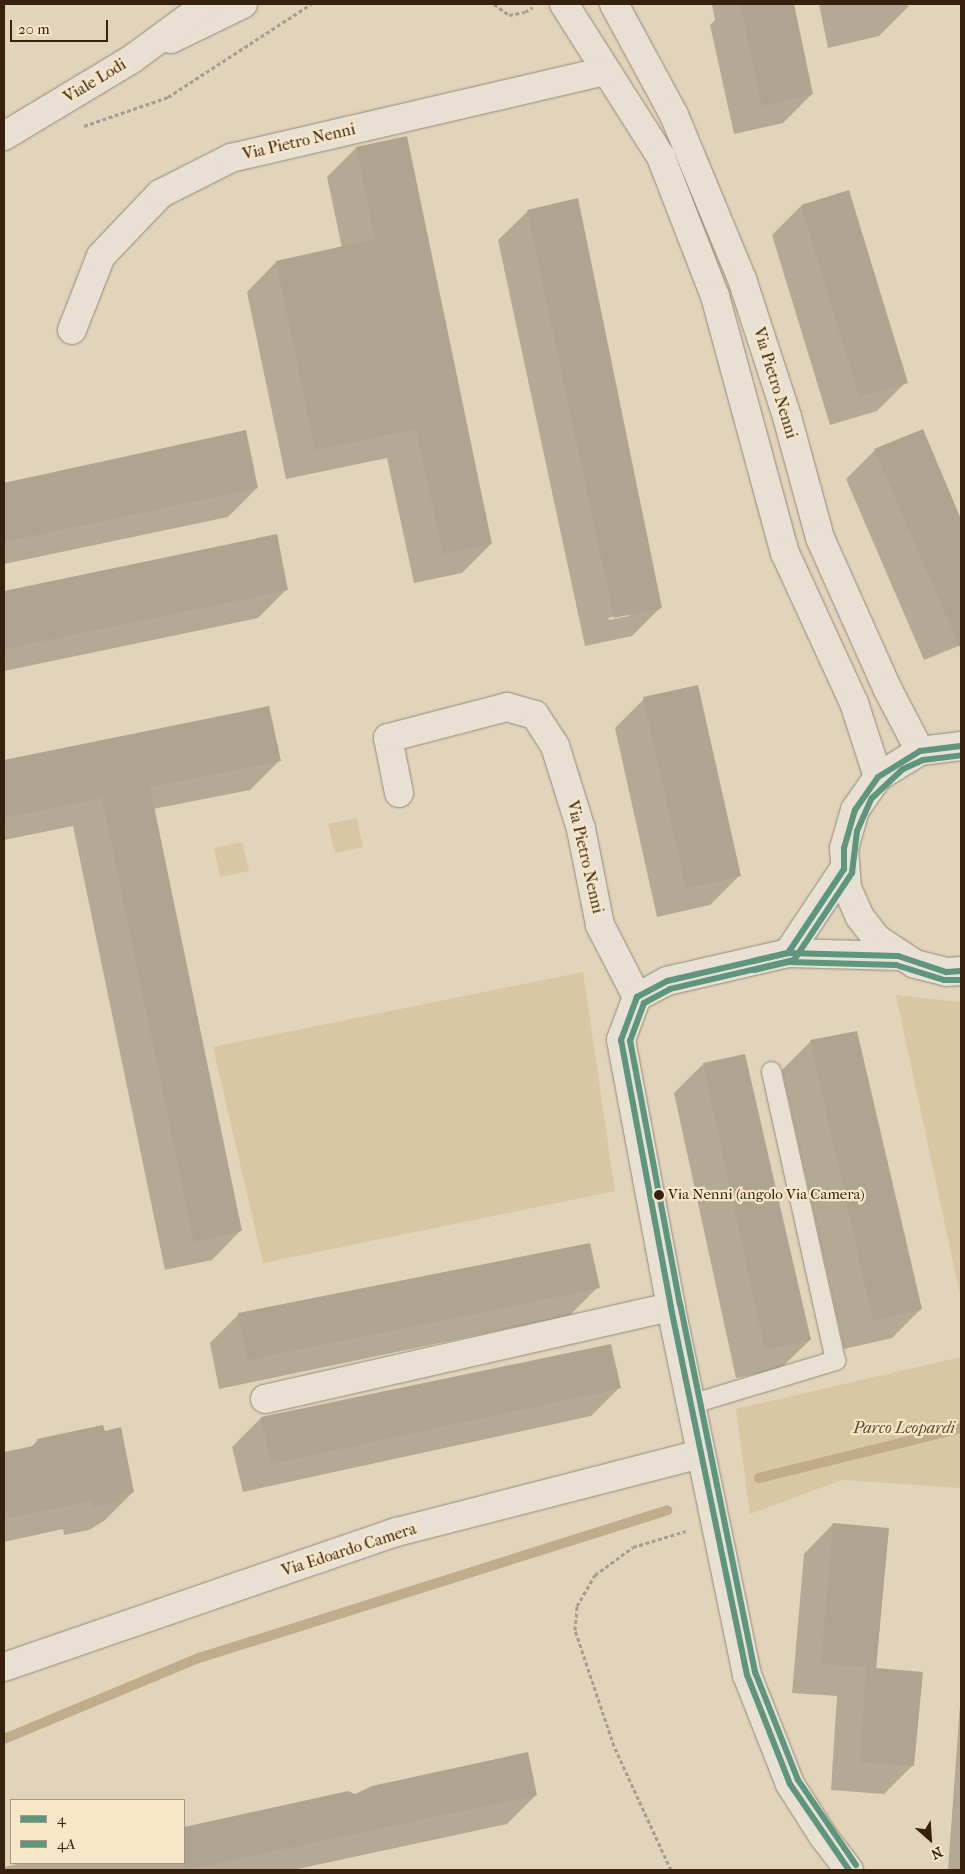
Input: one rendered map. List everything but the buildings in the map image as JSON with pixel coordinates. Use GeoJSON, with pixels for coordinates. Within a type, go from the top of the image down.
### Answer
{"type":"FeatureCollection","features":[{"type":"Feature","properties":{"kind":"street","name":"Viale Lodi"},"geometry":{"type":"LineString","coordinates":[[4,136],[132,58],[207,4]]}},
{"type":"Feature","properties":{"kind":"street"},"geometry":{"type":"LineString","coordinates":[[132,58],[243,4]]}},
{"type":"Feature","properties":{"kind":"street","name":"Via Pietro Nenni"},"geometry":{"type":"LineString","coordinates":[[546,4],[583,36]]}},
{"type":"Feature","properties":{"kind":"street","name":"Via Pietro Nenni"},"geometry":{"type":"LineString","coordinates":[[564,4],[604,71],[661,157],[715,296],[785,553],[854,703],[878,777]]}},
{"type":"Feature","properties":{"kind":"street","name":"Via Pietro Nenni"},"geometry":{"type":"LineString","coordinates":[[619,8],[674,115],[742,279],[787,417],[820,538],[887,688],[920,751]]}},
{"type":"Feature","properties":{"kind":"street","name":"Via Pietro Nenni"},"geometry":{"type":"LineString","coordinates":[[72,330],[101,256],[160,194],[231,158],[604,71]]}},
{"type":"Feature","properties":{"kind":"street","name":"Via Pietro Nenni"},"geometry":{"type":"LineString","coordinates":[[399,793],[388,738],[507,707],[535,715],[555,746],[582,829],[600,925],[637,997]]}},
{"type":"Feature","properties":{"kind":"street"},"geometry":{"type":"LineString","coordinates":[[898,956],[877,939],[860,917],[847,888],[844,869],[844,848],[855,810],[878,777],[920,751],[961,746]]}},
{"type":"Feature","properties":{"kind":"street"},"geometry":{"type":"LineString","coordinates":[[788,953],[844,869]]}},
{"type":"Feature","properties":{"kind":"street"},"geometry":{"type":"LineString","coordinates":[[841,1865],[790,1784],[768,1733],[747,1675],[690,1404],[658,1310],[621,1040],[637,997],[667,981],[788,953],[898,956],[931,968],[961,971]]}},
{"type":"Feature","properties":{"kind":"street"},"geometry":{"type":"LineString","coordinates":[[265,1399],[658,1310]]}},
{"type":"Feature","properties":{"kind":"street","name":"Via Edoardo Camera"},"geometry":{"type":"LineString","coordinates":[[4,1667],[397,1532],[700,1454]]}},
{"type":"Feature","properties":{"kind":"lane"},"geometry":{"type":"LineString","coordinates":[[690,1404],[835,1360],[771,1071]]}},
{"type":"Feature","properties":{"kind":"path"},"geometry":{"type":"LineString","coordinates":[[76,129],[168,97],[311,4]]}},
{"type":"Feature","properties":{"kind":"path"},"geometry":{"type":"LineString","coordinates":[[494,4],[509,15],[525,12],[538,4]]}},
{"type":"Feature","properties":{"kind":"path"},"geometry":{"type":"LineString","coordinates":[[671,1870],[614,1746],[575,1630],[577,1606],[595,1575],[633,1547],[715,1522]]}},
{"type":"Feature","properties":{"kind":"green space"},"geometry":{"type":"Polygon","coordinates":[[[357,818],[363,847],[335,853],[328,824],[357,818]]]}},
{"type":"Feature","properties":{"kind":"green space"},"geometry":{"type":"Polygon","coordinates":[[[242,842],[249,871],[220,877],[214,848],[242,842]]]}},
{"type":"Feature","properties":{"kind":"green space"},"geometry":{"type":"Polygon","coordinates":[[[583,972],[615,1191],[263,1263],[213,1047],[583,972]]]}},
{"type":"Feature","properties":{"kind":"green space"},"geometry":{"type":"Polygon","coordinates":[[[896,995],[961,1002],[961,1299],[896,995]]]}},
{"type":"Feature","properties":{"kind":"green space","name":"Parco Leopardi"},"geometry":{"type":"Polygon","coordinates":[[[961,1357],[961,1488],[842,1480],[750,1514],[736,1409],[961,1357]]]}},
{"type":"Feature","properties":{"kind":"waterway"},"geometry":{"type":"LineString","coordinates":[[759,1478],[961,1428]]}},
{"type":"Feature","properties":{"kind":"waterway"},"geometry":{"type":"LineString","coordinates":[[4,1739],[199,1658],[667,1510]]}},
{"type":"Feature","properties":{"kind":"transit line","name":"4"},"geometry":{"type":"LineString","coordinates":[[844,869],[844,848],[855,810],[878,777],[920,751],[961,746]]}},
{"type":"Feature","properties":{"kind":"transit line","name":"4A"},"geometry":{"type":"LineString","coordinates":[[856,1865],[798,1780],[755,1672],[680,1305],[630,1041],[644,1003],[670,989],[794,960],[852,873],[857,831],[872,798],[903,769],[923,760],[961,755]]}},
{"type":"Feature","properties":{"kind":"transit line","name":"4"},"geometry":{"type":"LineString","coordinates":[[753,961],[788,953],[844,869]]}},
{"type":"Feature","properties":{"kind":"transit line","name":"4"},"geometry":{"type":"LineString","coordinates":[[849,1870],[790,1784],[747,1675],[671,1307],[621,1040],[637,997],[667,981],[788,953],[898,956],[946,972],[961,971]]}},
{"type":"Feature","properties":{"kind":"transit line","name":"4A"},"geometry":{"type":"LineString","coordinates":[[754,970],[789,962],[896,965],[944,980],[961,980]]}},
{"type":"Feature","properties":{"kind":"place","name":"Via Nenni (angolo Via Camera)"},"geometry":{"type":"Point","coordinates":[659,1195]}}]}
